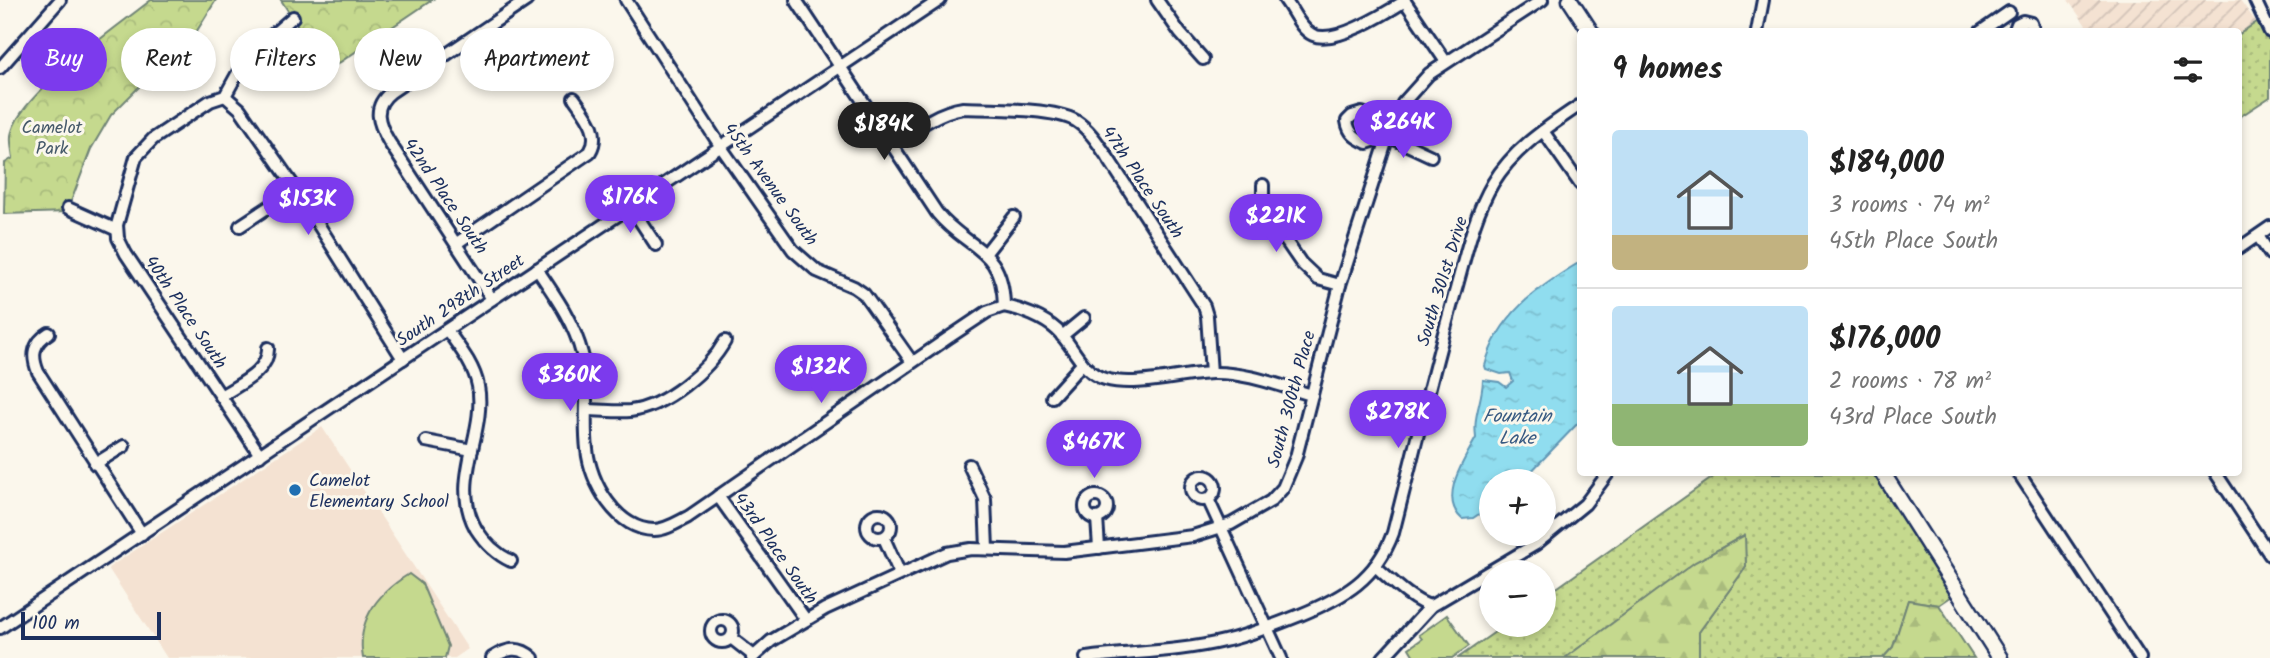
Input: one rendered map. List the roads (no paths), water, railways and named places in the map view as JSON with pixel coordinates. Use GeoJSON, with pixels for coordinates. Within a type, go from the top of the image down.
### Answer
{"type":"FeatureCollection","features":[{"type":"Feature","properties":{"kind":"main road"},"geometry":{"type":"LineString","coordinates":[[1570,0],[1588,28]]}},
{"type":"Feature","properties":{"kind":"main road"},"geometry":{"type":"LineString","coordinates":[[1885,476],[2000,658]]}},
{"type":"Feature","properties":{"kind":"street"},"geometry":{"type":"LineString","coordinates":[[0,68],[60,0]]}},
{"type":"Feature","properties":{"kind":"street","name":"42nd Place South"},"geometry":{"type":"LineString","coordinates":[[492,299],[385,135],[379,122],[378,109],[383,99],[391,92],[527,0]]}},
{"type":"Feature","properties":{"kind":"street","name":"45th Avenue South"},"geometry":{"type":"LineString","coordinates":[[626,0],[721,147],[793,250],[811,267],[864,294],[912,362]]}},
{"type":"Feature","properties":{"kind":"street","name":"South 298th Street"},"geometry":{"type":"LineString","coordinates":[[0,628],[940,0]]}},
{"type":"Feature","properties":{"kind":"street"},"geometry":{"type":"LineString","coordinates":[[1157,0],[1203,59]]}},
{"type":"Feature","properties":{"kind":"street"},"geometry":{"type":"LineString","coordinates":[[1285,0],[1307,31],[1319,36],[1335,34],[1365,24],[1404,0],[1446,62]]}},
{"type":"Feature","properties":{"kind":"street","name":"South 300th Place"},"geometry":{"type":"LineString","coordinates":[[753,657],[771,641],[806,620],[947,553],[971,548],[1042,553],[1179,539],[1222,528],[1262,507],[1283,488],[1296,457],[1340,285],[1388,136],[1403,103],[1429,74],[1542,0]]}},
{"type":"Feature","properties":{"kind":"street"},"geometry":{"type":"LineString","coordinates":[[1757,28],[1763,0]]}},
{"type":"Feature","properties":{"kind":"street"},"geometry":{"type":"LineString","coordinates":[[2001,0],[2015,28],[2027,22],[2033,28]]}},
{"type":"Feature","properties":{"kind":"street"},"geometry":{"type":"LineString","coordinates":[[2255,0],[2270,32]]}},
{"type":"Feature","properties":{"kind":"street"},"geometry":{"type":"LineString","coordinates":[[800,2],[839,67],[940,218],[985,254],[995,266],[1001,279],[1004,306]]}},
{"type":"Feature","properties":{"kind":"street"},"geometry":{"type":"LineString","coordinates":[[1986,28],[2008,12]]}},
{"type":"Feature","properties":{"kind":"street"},"geometry":{"type":"LineString","coordinates":[[68,208],[117,230],[133,165],[141,150],[210,101],[225,96],[246,58],[293,16]]}},
{"type":"Feature","properties":{"kind":"street"},"geometry":{"type":"LineString","coordinates":[[225,96],[240,108],[296,189],[403,359]]}},
{"type":"Feature","properties":{"kind":"street"},"geometry":{"type":"LineString","coordinates":[[457,243],[590,152],[594,139],[592,126],[574,98]]}},
{"type":"Feature","properties":{"kind":"street","name":"South 301st Drive"},"geometry":{"type":"LineString","coordinates":[[1086,658],[1205,645],[1268,628],[1345,594],[1376,566],[1393,533],[1441,340],[1471,236],[1485,198],[1493,182],[1512,159],[1577,107]]}},
{"type":"Feature","properties":{"kind":"street","name":"47th Place South"},"geometry":{"type":"LineString","coordinates":[[892,145],[933,118],[955,109],[1048,113],[1068,118],[1084,127],[1108,158],[1204,306],[1212,373]]}},
{"type":"Feature","properties":{"kind":"street"},"geometry":{"type":"LineString","coordinates":[[1544,131],[1577,180]]}},
{"type":"Feature","properties":{"kind":"street"},"geometry":{"type":"LineString","coordinates":[[1388,136],[1431,156]]}},
{"type":"Feature","properties":{"kind":"street"},"geometry":{"type":"LineString","coordinates":[[1263,185],[1266,212],[1301,263],[1318,279],[1340,285]]}},
{"type":"Feature","properties":{"kind":"street"},"geometry":{"type":"LineString","coordinates":[[240,226],[296,189]]}},
{"type":"Feature","properties":{"kind":"street"},"geometry":{"type":"LineString","coordinates":[[631,207],[656,245]]}},
{"type":"Feature","properties":{"kind":"street"},"geometry":{"type":"LineString","coordinates":[[985,254],[1014,217]]}},
{"type":"Feature","properties":{"kind":"street"},"geometry":{"type":"LineString","coordinates":[[2242,246],[2270,227]]}},
{"type":"Feature","properties":{"kind":"street","name":"40th Place South"},"geometry":{"type":"LineString","coordinates":[[117,230],[120,243],[131,262],[260,455]]}},
{"type":"Feature","properties":{"kind":"street"},"geometry":{"type":"LineString","coordinates":[[2258,236],[2270,254]]}},
{"type":"Feature","properties":{"kind":"street"},"geometry":{"type":"LineString","coordinates":[[537,269],[566,313],[579,344],[587,382],[587,453],[598,485],[613,508],[635,525],[654,530],[688,517],[912,362],[981,316],[1004,306],[1047,322],[1062,336],[1082,364],[1100,377],[1115,382],[1212,373],[1238,375],[1312,395]]}},
{"type":"Feature","properties":{"kind":"street"},"geometry":{"type":"LineString","coordinates":[[1062,336],[1084,318]]}},
{"type":"Feature","properties":{"kind":"street"},"geometry":{"type":"LineString","coordinates":[[447,330],[471,366],[478,384],[479,398],[466,488],[471,518],[486,543],[511,561]]}},
{"type":"Feature","properties":{"kind":"street"},"geometry":{"type":"LineString","coordinates":[[49,332],[34,348],[35,365],[41,379],[142,534]]}},
{"type":"Feature","properties":{"kind":"street"},"geometry":{"type":"LineString","coordinates":[[586,410],[629,411],[658,402],[700,372],[725,341]]}},
{"type":"Feature","properties":{"kind":"street"},"geometry":{"type":"LineString","coordinates":[[221,396],[260,370],[268,357],[268,348]]}},
{"type":"Feature","properties":{"kind":"street"},"geometry":{"type":"LineString","coordinates":[[1052,397],[1082,364]]}},
{"type":"Feature","properties":{"kind":"street"},"geometry":{"type":"LineString","coordinates":[[426,441],[472,450]]}},
{"type":"Feature","properties":{"kind":"street"},"geometry":{"type":"LineString","coordinates":[[95,464],[124,446]]}},
{"type":"Feature","properties":{"kind":"street"},"geometry":{"type":"LineString","coordinates":[[969,465],[985,499],[987,549]]}},
{"type":"Feature","properties":{"kind":"street"},"geometry":{"type":"LineString","coordinates":[[1383,658],[1431,606],[1536,544],[1585,504],[1606,476]]}},
{"type":"Feature","properties":{"kind":"street"},"geometry":{"type":"LineString","coordinates":[[2021,476],[2140,658]]}},
{"type":"Feature","properties":{"kind":"street"},"geometry":{"type":"LineString","coordinates":[[2218,476],[2270,555]]}},
{"type":"Feature","properties":{"kind":"street","name":"43rd Place South"},"geometry":{"type":"LineString","coordinates":[[718,496],[806,620]]}},
{"type":"Feature","properties":{"kind":"street"},"geometry":{"type":"LineString","coordinates":[[1208,499],[1281,658]]}},
{"type":"Feature","properties":{"kind":"street"},"geometry":{"type":"LineString","coordinates":[[1097,518],[1099,548]]}},
{"type":"Feature","properties":{"kind":"street"},"geometry":{"type":"LineString","coordinates":[[884,538],[900,574]]}},
{"type":"Feature","properties":{"kind":"street"},"geometry":{"type":"LineString","coordinates":[[1376,566],[1413,597],[1431,606]]}},
{"type":"Feature","properties":{"kind":"street"},"geometry":{"type":"LineString","coordinates":[[731,638],[753,657]]}},
{"type":"Feature","properties":{"kind":"street"},"geometry":{"type":"LineString","coordinates":[[492,658],[513,649],[529,655]]}},
{"type":"Feature","properties":{"kind":"water","name":"Fountain Lake"},"geometry":{"type":"Polygon","coordinates":[[[1577,264],[1577,424],[1534,469],[1479,469],[1479,514],[1473,518],[1462,519],[1452,501],[1453,490],[1460,468],[1476,438],[1483,380],[1499,382],[1506,387],[1513,381],[1510,373],[1501,374],[1486,369],[1485,366],[1499,332],[1521,305],[1577,264]]]}},
{"type":"Feature","properties":{"kind":"place","name":"Camelot Elementary School"},"geometry":{"type":"Point","coordinates":[295,490]}},
{"type":"Feature","properties":{"kind":"park label","name":"Camelot Park"},"geometry":{"type":"Point","coordinates":[52,137]}}]}
